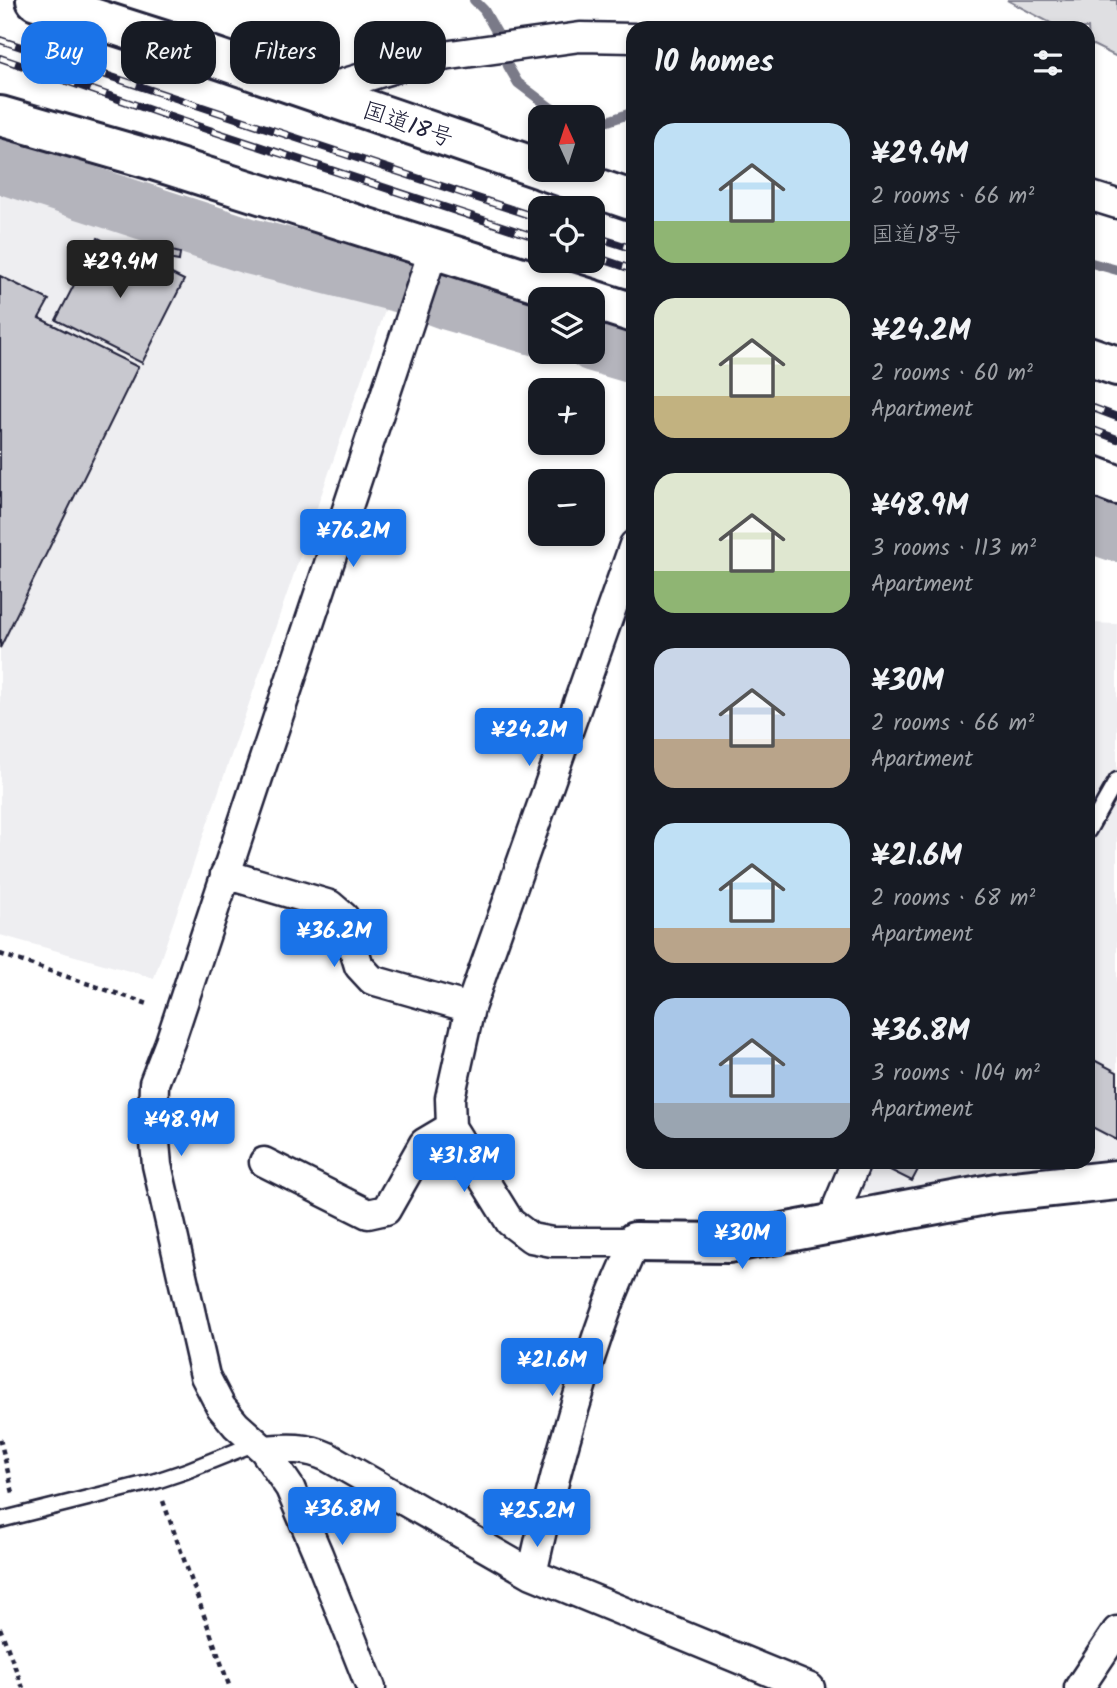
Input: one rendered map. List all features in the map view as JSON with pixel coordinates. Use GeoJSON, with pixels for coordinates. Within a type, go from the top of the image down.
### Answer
{"type":"FeatureCollection","features":[{"type":"Feature","properties":{"kind":"main road","name":"国道18号"},"geometry":{"type":"LineString","coordinates":[[36,0],[187,48],[528,164]]}},
{"type":"Feature","properties":{"kind":"main road"},"geometry":{"type":"LineString","coordinates":[[0,116],[153,160],[552,287]]}},
{"type":"Feature","properties":{"kind":"main road","name":"国道18号"},"geometry":{"type":"LineString","coordinates":[[579,182],[626,198]]}},
{"type":"Feature","properties":{"kind":"main road"},"geometry":{"type":"LineString","coordinates":[[605,304],[626,311]]}},
{"type":"Feature","properties":{"kind":"main road"},"geometry":{"type":"LineString","coordinates":[[1095,358],[1117,366]]}},
{"type":"Feature","properties":{"kind":"main road"},"geometry":{"type":"LineString","coordinates":[[1095,477],[1117,485]]}},
{"type":"Feature","properties":{"kind":"main road"},"geometry":{"type":"LineString","coordinates":[[635,1242],[729,1243],[996,1193],[1117,1180]]}},
{"type":"Feature","properties":{"kind":"street"},"geometry":{"type":"LineString","coordinates":[[315,92],[429,58],[580,37],[626,38]]}},
{"type":"Feature","properties":{"kind":"street"},"geometry":{"type":"LineString","coordinates":[[1095,197],[1117,204]]}},
{"type":"Feature","properties":{"kind":"street"},"geometry":{"type":"LineString","coordinates":[[371,1688],[290,1488],[260,1447],[221,1407],[205,1376],[157,1165],[153,1120],[154,1083],[434,248]]}},
{"type":"Feature","properties":{"kind":"street"},"geometry":{"type":"LineString","coordinates":[[532,1574],[552,1483],[572,1414],[609,1305],[635,1242],[552,1242],[531,1238],[510,1222],[451,1127],[450,1098],[470,1008],[626,568]]}},
{"type":"Feature","properties":{"kind":"street"},"geometry":{"type":"LineString","coordinates":[[225,874],[330,905],[344,917],[359,966],[372,980],[470,1008]]}},
{"type":"Feature","properties":{"kind":"street"},"geometry":{"type":"LineString","coordinates":[[264,1162],[368,1214],[386,1210],[424,1143],[451,1127]]}},
{"type":"Feature","properties":{"kind":"street"},"geometry":{"type":"LineString","coordinates":[[841,1222],[838,1205],[853,1169]]}},
{"type":"Feature","properties":{"kind":"street"},"geometry":{"type":"LineString","coordinates":[[260,1447],[300,1448],[321,1454],[532,1574],[810,1688]]}},
{"type":"Feature","properties":{"kind":"street"},"geometry":{"type":"LineString","coordinates":[[1079,1688],[1117,1631]]}},
{"type":"Feature","properties":{"kind":"lane"},"geometry":{"type":"LineString","coordinates":[[1095,819],[1117,780]]}},
{"type":"Feature","properties":{"kind":"lane"},"geometry":{"type":"LineString","coordinates":[[0,1520],[156,1481],[260,1447]]}},
{"type":"Feature","properties":{"kind":"path"},"geometry":{"type":"LineString","coordinates":[[0,954],[179,1014]]}},
{"type":"Feature","properties":{"kind":"path"},"geometry":{"type":"LineString","coordinates":[[0,1439],[18,1515]]}},
{"type":"Feature","properties":{"kind":"path"},"geometry":{"type":"LineString","coordinates":[[156,1481],[230,1688]]}},
{"type":"Feature","properties":{"kind":"path"},"geometry":{"type":"LineString","coordinates":[[0,1628],[23,1688]]}},
{"type":"Feature","properties":{"kind":"shaded area"},"geometry":{"type":"Polygon","coordinates":[[[1007,0],[1117,0],[1117,57],[1095,46],[1095,21],[1047,21],[1007,0]]]}},
{"type":"Feature","properties":{"kind":"shaded area"},"geometry":{"type":"Polygon","coordinates":[[[0,191],[214,257],[387,305],[154,978],[0,935],[0,191]]]}},
{"type":"Feature","properties":{"kind":"shaded area"},"geometry":{"type":"Polygon","coordinates":[[[1095,623],[1117,624],[1117,1168],[1095,1169],[1095,623]]]}},
{"type":"Feature","properties":{"kind":"shaded area"},"geometry":{"type":"Polygon","coordinates":[[[869,1169],[1088,1169],[875,1194],[854,1190],[869,1169]]]}},
{"type":"Feature","properties":{"kind":"building"},"geometry":{"type":"Polygon","coordinates":[[[98,238],[184,280],[142,363],[56,320],[98,238]]]}},
{"type":"Feature","properties":{"kind":"building"},"geometry":{"type":"Polygon","coordinates":[[[168,250],[180,253],[179,261],[167,259],[168,250]]]}},
{"type":"Feature","properties":{"kind":"building"},"geometry":{"type":"Polygon","coordinates":[[[0,276],[49,300],[39,318],[138,367],[0,648],[0,276]]]}},
{"type":"Feature","properties":{"kind":"building"},"geometry":{"type":"Polygon","coordinates":[[[1095,1061],[1117,1072],[1117,1140],[1095,1129],[1095,1061]]]}},
{"type":"Feature","properties":{"kind":"building"},"geometry":{"type":"Polygon","coordinates":[[[888,1169],[918,1169],[912,1181],[888,1169]]]}},
{"type":"Feature","properties":{"kind":"waterway"},"geometry":{"type":"LineString","coordinates":[[474,0],[484,10],[497,33],[508,66],[518,83],[547,105]]}},
{"type":"Feature","properties":{"kind":"waterway"},"geometry":{"type":"LineString","coordinates":[[606,121],[626,115]]}},
{"type":"Feature","properties":{"kind":"waterway"},"geometry":{"type":"LineString","coordinates":[[0,165],[249,246],[402,285],[445,301],[528,325]]}},
{"type":"Feature","properties":{"kind":"waterway"},"geometry":{"type":"LineString","coordinates":[[1095,264],[1117,270]]}},
{"type":"Feature","properties":{"kind":"waterway"},"geometry":{"type":"LineString","coordinates":[[605,348],[626,354]]}},
{"type":"Feature","properties":{"kind":"waterway"},"geometry":{"type":"LineString","coordinates":[[1095,526],[1117,534]]}},
{"type":"Feature","properties":{"kind":"railway"},"geometry":{"type":"LineString","coordinates":[[0,40],[528,215]]}},
{"type":"Feature","properties":{"kind":"railway"},"geometry":{"type":"LineString","coordinates":[[0,58],[528,235]]}},
{"type":"Feature","properties":{"kind":"railway"},"geometry":{"type":"LineString","coordinates":[[605,240],[626,246]]}},
{"type":"Feature","properties":{"kind":"railway"},"geometry":{"type":"LineString","coordinates":[[605,260],[626,267]]}},
{"type":"Feature","properties":{"kind":"railway"},"geometry":{"type":"LineString","coordinates":[[1095,409],[1117,417]]}},
{"type":"Feature","properties":{"kind":"railway"},"geometry":{"type":"LineString","coordinates":[[1095,431],[1117,439]]}}]}
